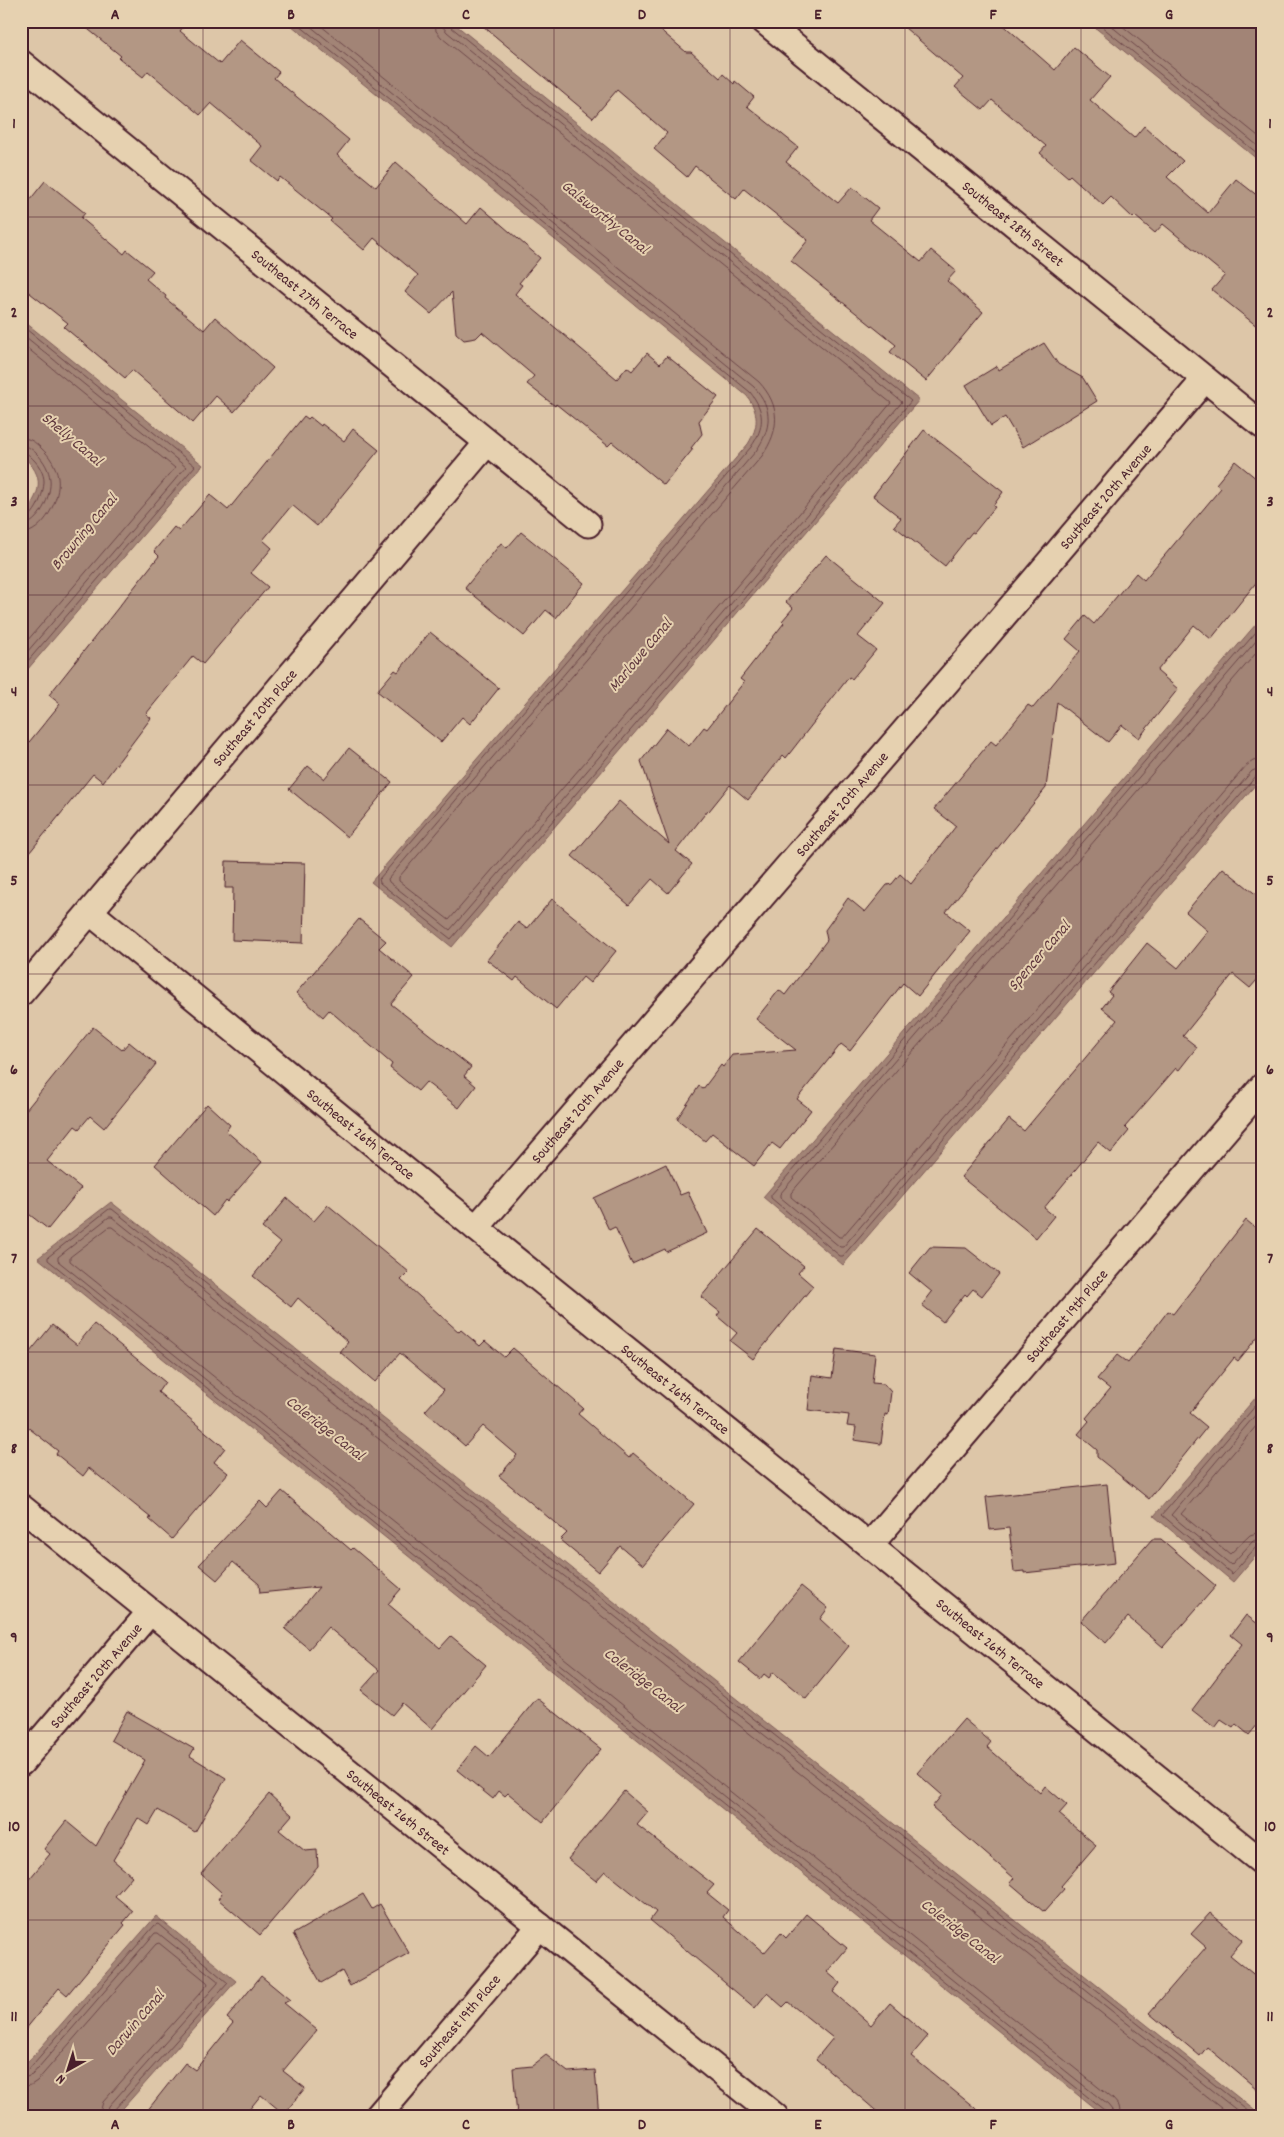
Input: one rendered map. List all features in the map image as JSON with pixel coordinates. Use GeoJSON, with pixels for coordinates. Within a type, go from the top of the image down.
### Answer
{"type":"FeatureCollection","features":[{"type":"Feature","properties":{"kind":"street","name":"Southeast 28th Street"},"geometry":{"type":"LineString","coordinates":[[764,21],[1263,426]]}},
{"type":"Feature","properties":{"kind":"street","name":"Southeast 27th Terrace"},"geometry":{"type":"LineString","coordinates":[[21,63],[588,524]]}},
{"type":"Feature","properties":{"kind":"street","name":"Southeast 20th Avenue"},"geometry":{"type":"LineString","coordinates":[[476,1228],[983,640],[1205,379]]}},
{"type":"Feature","properties":{"kind":"street","name":"Southeast 20th Place"},"geometry":{"type":"LineString","coordinates":[[21,993],[487,443]]}},
{"type":"Feature","properties":{"kind":"street","name":"Southeast 26th Terrace"},"geometry":{"type":"LineString","coordinates":[[90,912],[476,1228],[1262,1862]]}},
{"type":"Feature","properties":{"kind":"street","name":"Southeast 19th Place"},"geometry":{"type":"LineString","coordinates":[[870,1545],[1263,1086]]}},
{"type":"Feature","properties":{"kind":"street","name":"Southeast 26th Street"},"geometry":{"type":"LineString","coordinates":[[21,1507],[775,2116]]}},
{"type":"Feature","properties":{"kind":"street","name":"Southeast 20th Avenue"},"geometry":{"type":"LineString","coordinates":[[21,1763],[150,1612]]}},
{"type":"Feature","properties":{"kind":"street","name":"Southeast 19th Place"},"geometry":{"type":"LineString","coordinates":[[378,2116],[540,1926]]}},
{"type":"Feature","properties":{"kind":"water"},"geometry":{"type":"Polygon","coordinates":[[[286,21],[451,21],[919,400],[452,947],[371,882],[748,444],[756,425],[754,408],[747,396],[286,21]]]}},
{"type":"Feature","properties":{"kind":"water"},"geometry":{"type":"Polygon","coordinates":[[[1087,21],[1263,21],[1263,164],[1087,21]]]}},
{"type":"Feature","properties":{"kind":"water"},"geometry":{"type":"Polygon","coordinates":[[[21,319],[203,465],[21,677],[21,517],[37,493],[38,478],[35,470],[21,455],[21,319]]]}},
{"type":"Feature","properties":{"kind":"water","name":"Spencer Canal"},"geometry":{"type":"Polygon","coordinates":[[[1263,616],[1263,776],[843,1265],[763,1197],[1263,616]]]}},
{"type":"Feature","properties":{"kind":"water","name":"Coleridge Canal"},"geometry":{"type":"Polygon","coordinates":[[[111,1202],[1263,2116],[1104,2116],[38,1258],[111,1202]]]}},
{"type":"Feature","properties":{"kind":"water"},"geometry":{"type":"Polygon","coordinates":[[[1263,1389],[1263,1547],[1233,1582],[1154,1516],[1263,1389]]]}},
{"type":"Feature","properties":{"kind":"water","name":"Darwin Canal"},"geometry":{"type":"Polygon","coordinates":[[[156,1916],[236,1981],[116,2116],[21,2116],[21,2070],[156,1916]]]}},
{"type":"Feature","properties":{"kind":"building"},"geometry":{"type":"Polygon","coordinates":[[[78,21],[188,21],[180,31],[220,64],[240,40],[279,72],[274,78],[349,140],[337,155],[376,187],[396,162],[467,224],[481,207],[540,258],[519,283],[522,285],[515,294],[617,379],[627,367],[632,371],[647,353],[660,364],[667,356],[718,397],[699,421],[702,434],[691,448],[693,449],[664,485],[612,442],[608,446],[556,404],[555,406],[527,384],[534,376],[482,332],[476,338],[464,340],[456,333],[452,292],[431,314],[405,292],[418,275],[374,238],[364,250],[330,221],[332,219],[280,177],[277,181],[251,160],[262,146],[211,103],[200,115],[148,71],[143,77],[119,58],[121,56],[78,21]]]}},
{"type":"Feature","properties":{"kind":"building"},"geometry":{"type":"Polygon","coordinates":[[[477,21],[650,21],[686,52],[691,52],[720,78],[723,74],[734,84],[735,81],[754,97],[747,106],[798,147],[786,162],[838,203],[852,187],[878,208],[869,220],[921,262],[931,250],[956,271],[947,281],[983,312],[926,381],[890,352],[896,345],[791,261],[808,240],[744,189],[736,199],[695,166],[687,177],[654,149],[667,133],[617,90],[593,118],[477,21]]]}},
{"type":"Feature","properties":{"kind":"building"},"geometry":{"type":"Polygon","coordinates":[[[897,21],[999,21],[1055,70],[1074,47],[1110,77],[1090,100],[1134,138],[1144,126],[1183,161],[1167,177],[1208,213],[1236,179],[1263,200],[1263,331],[1212,290],[1225,275],[1163,224],[1155,233],[1135,216],[1133,218],[1111,197],[1103,205],[1070,175],[1068,177],[1040,153],[1046,146],[992,100],[983,110],[955,87],[963,78],[897,21]]]}},
{"type":"Feature","properties":{"kind":"building"},"geometry":{"type":"Polygon","coordinates":[[[45,181],[85,213],[81,218],[124,254],[127,250],[153,271],[146,279],[166,296],[165,298],[204,330],[215,317],[273,368],[234,412],[216,396],[193,423],[132,370],[125,378],[64,327],[68,323],[21,286],[21,211],[45,181]]]}},
{"type":"Feature","properties":{"kind":"building"},"geometry":{"type":"Polygon","coordinates":[[[1044,343],[1058,364],[1083,378],[1097,401],[1023,447],[1005,417],[991,426],[966,385],[997,366],[999,370],[1044,343]]]}},
{"type":"Feature","properties":{"kind":"building"},"geometry":{"type":"Polygon","coordinates":[[[304,416],[308,419],[310,417],[321,426],[322,424],[344,441],[353,429],[379,450],[317,526],[292,505],[263,540],[272,548],[251,573],[268,587],[203,664],[193,656],[146,714],[151,718],[103,782],[93,774],[21,863],[21,752],[60,704],[49,695],[159,556],[154,551],[174,527],[179,531],[210,495],[228,510],[304,416]]]}},
{"type":"Feature","properties":{"kind":"building"},"geometry":{"type":"Polygon","coordinates":[[[924,430],[1003,492],[993,506],[995,507],[945,566],[894,526],[901,518],[873,496],[924,430]]]}},
{"type":"Feature","properties":{"kind":"building"},"geometry":{"type":"Polygon","coordinates":[[[1235,461],[1263,484],[1263,574],[1211,639],[1194,625],[1157,671],[1178,689],[1139,738],[1122,725],[1108,742],[1057,702],[1046,788],[946,912],[970,931],[918,996],[903,983],[850,1051],[841,1044],[797,1099],[811,1110],[780,1149],[772,1143],[754,1166],[712,1133],[705,1141],[677,1119],[699,1086],[703,1089],[721,1065],[723,1067],[732,1055],[796,1050],[756,1019],[779,990],[785,995],[827,940],[825,930],[848,898],[865,912],[887,885],[892,884],[900,874],[911,884],[956,826],[934,809],[991,741],[996,745],[1028,705],[1033,708],[1080,651],[1066,639],[1085,616],[1094,624],[1136,573],[1144,580],[1221,488],[1216,484],[1235,461]]]}},
{"type":"Feature","properties":{"kind":"building"},"geometry":{"type":"Polygon","coordinates":[[[521,532],[584,583],[556,618],[546,610],[524,636],[465,588],[501,543],[507,548],[521,532]]]}},
{"type":"Feature","properties":{"kind":"building"},"geometry":{"type":"Polygon","coordinates":[[[826,555],[885,603],[858,636],[876,650],[852,679],[849,677],[786,758],[783,755],[748,800],[730,785],[708,810],[676,851],[692,864],[668,893],[652,879],[629,905],[572,856],[619,801],[669,844],[641,761],[667,728],[689,746],[704,727],[707,729],[744,682],[740,679],[784,623],[782,621],[793,608],[786,602],[826,555]]]}},
{"type":"Feature","properties":{"kind":"building"},"geometry":{"type":"Polygon","coordinates":[[[430,632],[499,688],[470,724],[462,717],[441,742],[377,691],[395,670],[398,672],[430,632]]]}},
{"type":"Feature","properties":{"kind":"building"},"geometry":{"type":"Polygon","coordinates":[[[349,748],[392,782],[347,837],[289,789],[308,766],[324,779],[349,748]]]}},
{"type":"Feature","properties":{"kind":"building"},"geometry":{"type":"Polygon","coordinates":[[[226,861],[305,863],[303,943],[232,940],[233,888],[225,888],[226,861]]]}},
{"type":"Feature","properties":{"kind":"building"},"geometry":{"type":"Polygon","coordinates":[[[1223,868],[1263,900],[1263,973],[1250,988],[1233,974],[1183,1036],[1197,1047],[1179,1070],[1176,1068],[1125,1127],[1129,1131],[1111,1153],[1098,1142],[1044,1208],[1054,1216],[1036,1238],[961,1177],[1009,1119],[1024,1131],[1117,1020],[1102,1008],[1112,995],[1108,992],[1147,943],[1178,968],[1208,931],[1186,912],[1223,868]]]}},
{"type":"Feature","properties":{"kind":"building"},"geometry":{"type":"Polygon","coordinates":[[[552,899],[616,951],[590,983],[583,977],[556,1009],[517,977],[514,981],[487,960],[518,922],[527,929],[552,899]]]}},
{"type":"Feature","properties":{"kind":"building"},"geometry":{"type":"Polygon","coordinates":[[[359,919],[386,941],[379,948],[414,977],[391,1004],[471,1067],[464,1076],[476,1086],[459,1108],[426,1082],[418,1091],[390,1068],[392,1064],[329,1010],[323,1017],[296,993],[359,919]]]}},
{"type":"Feature","properties":{"kind":"building"},"geometry":{"type":"Polygon","coordinates":[[[93,1027],[122,1050],[129,1042],[156,1064],[104,1128],[90,1116],[79,1129],[75,1126],[47,1161],[81,1188],[48,1229],[21,1208],[21,1116],[93,1027]]]}},
{"type":"Feature","properties":{"kind":"building"},"geometry":{"type":"Polygon","coordinates":[[[207,1104],[230,1125],[226,1131],[262,1162],[227,1202],[225,1200],[213,1216],[155,1165],[207,1104]]]}},
{"type":"Feature","properties":{"kind":"building"},"geometry":{"type":"Polygon","coordinates":[[[666,1164],[680,1195],[688,1192],[707,1233],[666,1252],[665,1249],[632,1264],[615,1227],[609,1230],[594,1198],[666,1164]]]}},
{"type":"Feature","properties":{"kind":"building"},"geometry":{"type":"Polygon","coordinates":[[[287,1198],[314,1221],[328,1205],[409,1272],[401,1280],[459,1332],[461,1330],[480,1346],[485,1341],[504,1357],[513,1348],[583,1408],[578,1414],[629,1458],[633,1453],[694,1504],[643,1565],[620,1546],[598,1572],[560,1540],[567,1533],[499,1476],[517,1455],[483,1426],[465,1446],[425,1411],[444,1390],[400,1353],[375,1382],[340,1352],[348,1342],[298,1298],[291,1307],[253,1276],[280,1243],[262,1228],[287,1198]]]}},
{"type":"Feature","properties":{"kind":"building"},"geometry":{"type":"Polygon","coordinates":[[[1246,1220],[1263,1234],[1263,1330],[1238,1361],[1234,1358],[1190,1413],[1207,1427],[1149,1499],[1097,1457],[1097,1450],[1078,1434],[1089,1421],[1086,1418],[1110,1389],[1097,1379],[1117,1355],[1128,1363],[1168,1311],[1173,1314],[1246,1220]]]}},
{"type":"Feature","properties":{"kind":"building"},"geometry":{"type":"Polygon","coordinates":[[[758,1229],[804,1266],[798,1273],[813,1286],[753,1359],[730,1341],[737,1333],[717,1316],[720,1312],[701,1297],[758,1229]]]}},
{"type":"Feature","properties":{"kind":"building"},"geometry":{"type":"Polygon","coordinates":[[[930,1247],[966,1248],[999,1274],[982,1296],[973,1289],[967,1296],[965,1294],[943,1322],[922,1305],[932,1292],[909,1273],[930,1247]]]}},
{"type":"Feature","properties":{"kind":"building"},"geometry":{"type":"Polygon","coordinates":[[[94,1324],[165,1382],[158,1392],[225,1448],[214,1462],[228,1473],[172,1539],[149,1519],[151,1518],[89,1468],[83,1476],[56,1454],[58,1451],[21,1422],[21,1363],[52,1325],[77,1345],[94,1324]]]}},
{"type":"Feature","properties":{"kind":"building"},"geometry":{"type":"Polygon","coordinates":[[[836,1349],[875,1354],[872,1383],[884,1384],[891,1392],[888,1415],[885,1414],[881,1444],[854,1440],[856,1427],[847,1426],[849,1415],[808,1410],[812,1375],[832,1378],[836,1349]]]}},
{"type":"Feature","properties":{"kind":"building"},"geometry":{"type":"Polygon","coordinates":[[[1107,1484],[1115,1563],[1024,1573],[1024,1571],[1014,1572],[1009,1528],[990,1530],[986,1497],[1107,1484]]]}},
{"type":"Feature","properties":{"kind":"building"},"geometry":{"type":"Polygon","coordinates":[[[282,1491],[351,1550],[353,1548],[401,1589],[388,1604],[440,1648],[451,1636],[486,1665],[432,1729],[402,1703],[392,1715],[361,1690],[379,1670],[328,1627],[309,1649],[285,1629],[319,1587],[260,1593],[259,1584],[233,1562],[217,1580],[199,1565],[260,1501],[267,1508],[282,1491]]]}},
{"type":"Feature","properties":{"kind":"building"},"geometry":{"type":"Polygon","coordinates":[[[1152,1539],[1161,1539],[1216,1586],[1163,1647],[1128,1617],[1106,1643],[1081,1621],[1152,1539]]]}},
{"type":"Feature","properties":{"kind":"building"},"geometry":{"type":"Polygon","coordinates":[[[801,1586],[828,1608],[820,1619],[849,1646],[806,1699],[773,1672],[769,1678],[764,1674],[760,1679],[739,1662],[801,1586]]]}},
{"type":"Feature","properties":{"kind":"building"},"geometry":{"type":"Polygon","coordinates":[[[1246,1615],[1258,1624],[1263,1618],[1263,1718],[1249,1735],[1236,1724],[1233,1728],[1221,1720],[1215,1728],[1192,1710],[1242,1644],[1231,1635],[1246,1615]]]}},
{"type":"Feature","properties":{"kind":"building"},"geometry":{"type":"Polygon","coordinates":[[[537,1698],[601,1749],[543,1822],[508,1793],[505,1796],[499,1791],[493,1799],[457,1770],[476,1746],[489,1757],[537,1698]]]}},
{"type":"Feature","properties":{"kind":"building"},"geometry":{"type":"Polygon","coordinates":[[[127,1711],[194,1749],[190,1756],[226,1778],[195,1832],[158,1810],[149,1825],[138,1818],[113,1860],[132,1876],[115,1896],[133,1911],[123,1923],[125,1925],[67,1995],[59,1988],[21,2035],[21,1889],[50,1854],[44,1849],[66,1821],[96,1846],[145,1760],[111,1740],[127,1711]]]}},
{"type":"Feature","properties":{"kind":"building"},"geometry":{"type":"Polygon","coordinates":[[[964,1719],[991,1742],[987,1747],[1040,1793],[1045,1786],[1067,1805],[1059,1814],[1096,1845],[1061,1886],[1064,1889],[1044,1912],[1010,1883],[1014,1878],[932,1807],[942,1795],[917,1773],[964,1719]]]}},
{"type":"Feature","properties":{"kind":"building"},"geometry":{"type":"Polygon","coordinates":[[[624,1791],[648,1812],[637,1825],[714,1885],[707,1893],[728,1910],[723,1917],[764,1953],[781,1933],[786,1938],[806,1914],[847,1948],[827,1972],[840,1983],[833,1992],[871,2025],[890,2003],[928,2036],[911,2056],[985,2116],[882,2116],[816,2059],[833,2038],[788,2002],[783,2007],[767,1993],[755,2008],[650,1920],[656,1912],[605,1871],[596,1881],[568,1859],[624,1791]]]}},
{"type":"Feature","properties":{"kind":"building"},"geometry":{"type":"Polygon","coordinates":[[[269,1794],[292,1815],[279,1830],[305,1851],[317,1850],[318,1867],[260,1935],[218,1899],[222,1893],[201,1874],[269,1794]]]}},
{"type":"Feature","properties":{"kind":"building"},"geometry":{"type":"Polygon","coordinates":[[[363,1894],[372,1909],[380,1904],[409,1953],[350,1986],[342,1971],[321,1983],[293,1934],[363,1894]]]}},
{"type":"Feature","properties":{"kind":"building"},"geometry":{"type":"Polygon","coordinates":[[[1210,1913],[1243,1940],[1230,1955],[1263,1982],[1263,2094],[1207,2047],[1200,2056],[1149,2013],[1206,1947],[1191,1934],[1210,1913]]]}},
{"type":"Feature","properties":{"kind":"building"},"geometry":{"type":"Polygon","coordinates":[[[261,1976],[290,2000],[284,2003],[317,2030],[283,2071],[305,2088],[284,2114],[261,2095],[244,2116],[143,2116],[185,2063],[195,2070],[233,2023],[227,2018],[261,1976]]]}},
{"type":"Feature","properties":{"kind":"building"},"geometry":{"type":"Polygon","coordinates":[[[546,2055],[568,2072],[595,2070],[599,2116],[517,2116],[513,2068],[532,2066],[546,2055]]]}},
{"type":"Feature","properties":{"kind":"water label","name":"Galsworthy Canal"},"geometry":{"type":"Point","coordinates":[606,216]}},
{"type":"Feature","properties":{"kind":"water label","name":"Shelly Canal"},"geometry":{"type":"Point","coordinates":[73,438]}},
{"type":"Feature","properties":{"kind":"water label","name":"Browning Canal"},"geometry":{"type":"Point","coordinates":[83,531]}},
{"type":"Feature","properties":{"kind":"water label","name":"Marlowe Canal"},"geometry":{"type":"Point","coordinates":[639,654]}}]}
